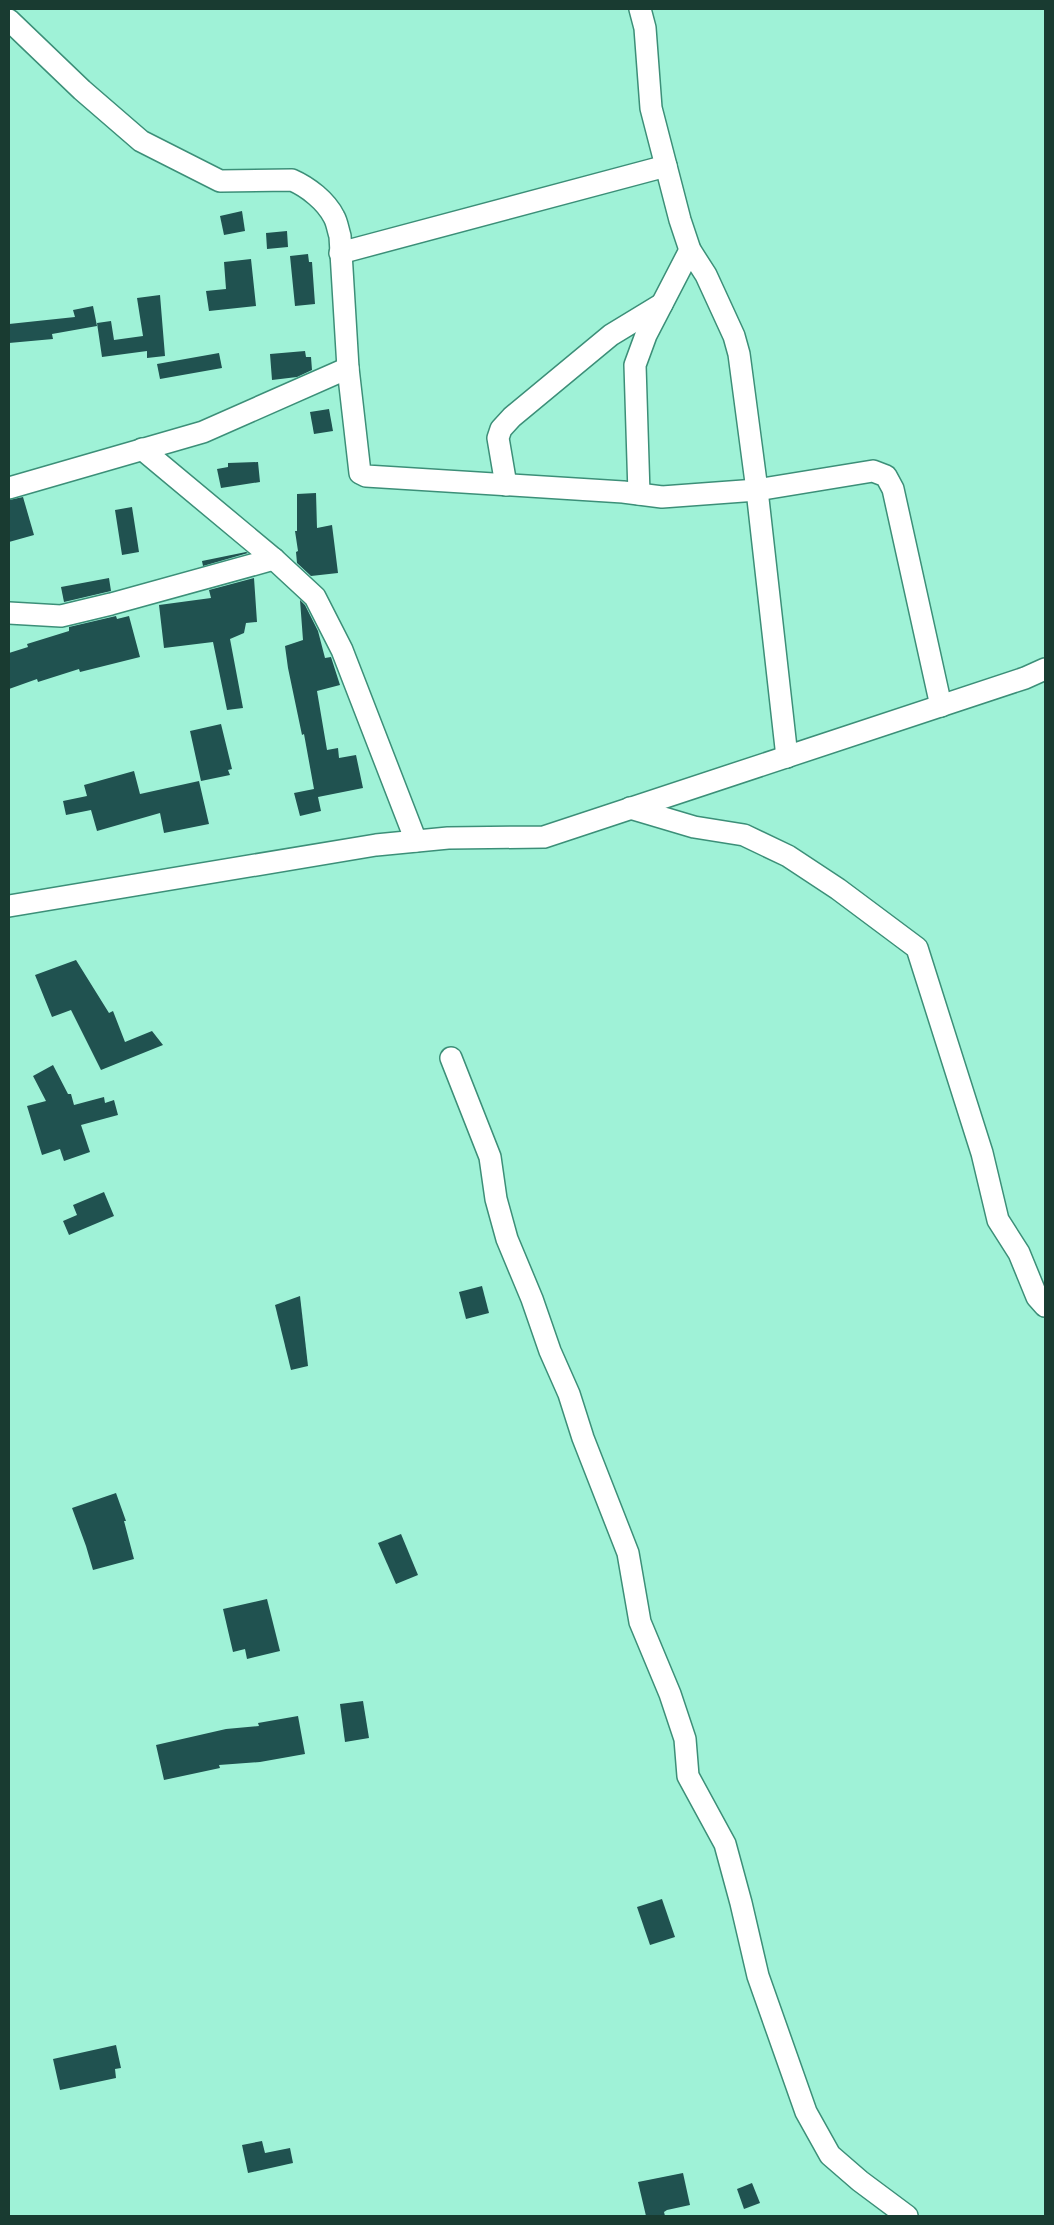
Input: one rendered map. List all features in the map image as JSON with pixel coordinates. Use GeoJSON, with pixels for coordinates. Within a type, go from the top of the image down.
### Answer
{"type":"FeatureCollection","features":[{"type":"Feature","properties":{"kind":"street"},"geometry":{"type":"LineString","coordinates":[[640,9],[645,28],[651,108],[680,220],[690,250],[706,275],[736,345],[757,490],[787,757]]}},
{"type":"Feature","properties":{"kind":"street"},"geometry":{"type":"LineString","coordinates":[[13,17],[82,90],[141,141],[220,182],[292,180],[303,184],[323,202],[334,217],[340,236],[348,368],[360,473],[366,476],[662,497],[757,490],[873,470],[886,476],[893,489],[941,706]]}},
{"type":"Feature","properties":{"kind":"street"},"geometry":{"type":"LineString","coordinates":[[340,254],[666,166]]}},
{"type":"Feature","properties":{"kind":"street"},"geometry":{"type":"LineString","coordinates":[[639,494],[635,365],[638,352],[690,250]]}},
{"type":"Feature","properties":{"kind":"street"},"geometry":{"type":"LineString","coordinates":[[506,485],[498,438],[501,429],[512,417],[612,335],[662,304]]}},
{"type":"Feature","properties":{"kind":"street"},"geometry":{"type":"LineString","coordinates":[[9,488],[203,432],[348,368]]}},
{"type":"Feature","properties":{"kind":"street"},"geometry":{"type":"LineString","coordinates":[[142,449],[274,559],[315,597],[342,650],[416,840]]}},
{"type":"Feature","properties":{"kind":"street"},"geometry":{"type":"LineString","coordinates":[[9,613],[61,616],[274,559]]}},
{"type":"Feature","properties":{"kind":"street"},"geometry":{"type":"LineString","coordinates":[[9,906],[416,840],[544,837],[1025,678],[1045,669]]}},
{"type":"Feature","properties":{"kind":"street"},"geometry":{"type":"LineString","coordinates":[[630,808],[694,827],[744,835],[788,856],[838,889],[917,948],[982,1153],[998,1220],[1018,1253],[1038,1297],[1045,1306]]}},
{"type":"Feature","properties":{"kind":"street"},"geometry":{"type":"LineString","coordinates":[[452,1058],[477,1118],[490,1157],[496,1199],[508,1239],[550,1351],[569,1394],[583,1438],[628,1553],[640,1622],[670,1694],[685,1739],[688,1776],[725,1844],[742,1903],[758,1976],[806,2112],[830,2155],[860,2181],[907,2216]]}},
{"type":"Feature","properties":{"kind":"building"},"geometry":{"type":"Polygon","coordinates":[[[242,211],[245,231],[224,235],[220,216],[242,211]]]}},
{"type":"Feature","properties":{"kind":"building"},"geometry":{"type":"Polygon","coordinates":[[[287,231],[288,247],[267,249],[266,233],[287,231]]]}},
{"type":"Feature","properties":{"kind":"building"},"geometry":{"type":"Polygon","coordinates":[[[308,254],[309,262],[312,262],[315,304],[295,306],[290,256],[308,254]]]}},
{"type":"Feature","properties":{"kind":"building"},"geometry":{"type":"Polygon","coordinates":[[[251,259],[256,306],[209,311],[206,291],[226,289],[224,262],[251,259]]]}},
{"type":"Feature","properties":{"kind":"building"},"geometry":{"type":"Polygon","coordinates":[[[160,295],[165,356],[147,358],[147,351],[102,357],[97,323],[111,321],[114,340],[143,336],[137,298],[160,295]]]}},
{"type":"Feature","properties":{"kind":"building"},"geometry":{"type":"Polygon","coordinates":[[[93,306],[97,326],[52,334],[53,339],[9,343],[9,324],[75,317],[73,310],[93,306]]]}},
{"type":"Feature","properties":{"kind":"building"},"geometry":{"type":"Polygon","coordinates":[[[305,351],[306,357],[311,357],[312,370],[297,377],[272,380],[270,354],[305,351]]]}},
{"type":"Feature","properties":{"kind":"building"},"geometry":{"type":"Polygon","coordinates":[[[219,353],[222,368],[160,379],[157,364],[219,353]]]}},
{"type":"Feature","properties":{"kind":"building"},"geometry":{"type":"Polygon","coordinates":[[[329,409],[333,431],[314,434],[310,412],[329,409]]]}},
{"type":"Feature","properties":{"kind":"building"},"geometry":{"type":"Polygon","coordinates":[[[258,462],[260,482],[221,488],[217,469],[228,467],[228,463],[258,462]]]}},
{"type":"Feature","properties":{"kind":"building"},"geometry":{"type":"Polygon","coordinates":[[[316,493],[317,528],[332,525],[338,573],[311,576],[297,563],[296,552],[298,551],[295,531],[297,531],[297,494],[316,493]]]}},
{"type":"Feature","properties":{"kind":"building"},"geometry":{"type":"Polygon","coordinates":[[[23,497],[34,535],[9,542],[9,500],[23,497]]]}},
{"type":"Feature","properties":{"kind":"building"},"geometry":{"type":"Polygon","coordinates":[[[132,507],[139,552],[122,555],[115,510],[132,507]]]}},
{"type":"Feature","properties":{"kind":"building"},"geometry":{"type":"Polygon","coordinates":[[[248,553],[203,566],[202,561],[248,553]]]}},
{"type":"Feature","properties":{"kind":"building"},"geometry":{"type":"Polygon","coordinates":[[[109,578],[111,591],[64,602],[61,587],[109,578]]]}},
{"type":"Feature","properties":{"kind":"building"},"geometry":{"type":"Polygon","coordinates":[[[254,578],[257,622],[246,623],[244,633],[230,639],[243,708],[227,710],[213,642],[164,648],[159,605],[211,598],[209,590],[254,578]]]}},
{"type":"Feature","properties":{"kind":"building"},"geometry":{"type":"Polygon","coordinates":[[[300,600],[305,605],[318,631],[325,658],[331,657],[340,685],[317,691],[327,750],[338,748],[339,758],[356,755],[363,788],[318,797],[321,811],[300,816],[294,793],[314,789],[285,646],[303,640],[300,600]]]}},
{"type":"Feature","properties":{"kind":"building"},"geometry":{"type":"Polygon","coordinates":[[[116,616],[117,619],[129,616],[140,657],[80,672],[79,669],[38,682],[37,679],[9,689],[9,653],[28,647],[27,644],[69,631],[69,627],[116,616]]]}},
{"type":"Feature","properties":{"kind":"building"},"geometry":{"type":"Polygon","coordinates":[[[221,724],[232,769],[228,770],[230,775],[201,781],[190,731],[221,724]]]}},
{"type":"Feature","properties":{"kind":"building"},"geometry":{"type":"Polygon","coordinates":[[[134,771],[140,794],[199,781],[209,824],[164,833],[160,813],[97,831],[91,810],[66,815],[63,801],[87,796],[84,785],[134,771]]]}},
{"type":"Feature","properties":{"kind":"building"},"geometry":{"type":"Polygon","coordinates":[[[76,960],[109,1013],[113,1011],[125,1042],[152,1031],[163,1045],[101,1070],[71,1010],[52,1017],[35,975],[76,960]]]}},
{"type":"Feature","properties":{"kind":"building"},"geometry":{"type":"Polygon","coordinates":[[[53,1065],[68,1094],[71,1094],[74,1105],[104,1097],[105,1103],[114,1100],[118,1115],[81,1125],[90,1152],[64,1161],[60,1149],[42,1155],[27,1106],[46,1101],[33,1076],[53,1065]]]}},
{"type":"Feature","properties":{"kind":"building"},"geometry":{"type":"Polygon","coordinates":[[[104,1192],[114,1216],[69,1235],[63,1221],[77,1215],[73,1205],[104,1192]]]}},
{"type":"Feature","properties":{"kind":"building"},"geometry":{"type":"Polygon","coordinates":[[[482,1286],[489,1313],[466,1319],[459,1292],[482,1286]]]}},
{"type":"Feature","properties":{"kind":"building"},"geometry":{"type":"Polygon","coordinates":[[[300,1296],[308,1366],[291,1370],[275,1305],[300,1296]]]}},
{"type":"Feature","properties":{"kind":"building"},"geometry":{"type":"Polygon","coordinates":[[[116,1493],[126,1521],[124,1521],[134,1559],[93,1570],[72,1508],[116,1493]]]}},
{"type":"Feature","properties":{"kind":"building"},"geometry":{"type":"Polygon","coordinates":[[[401,1534],[418,1575],[396,1584],[378,1543],[401,1534]]]}},
{"type":"Feature","properties":{"kind":"building"},"geometry":{"type":"Polygon","coordinates":[[[267,1599],[280,1651],[247,1659],[245,1649],[233,1652],[223,1609],[267,1599]]]}},
{"type":"Feature","properties":{"kind":"building"},"geometry":{"type":"Polygon","coordinates":[[[363,1701],[369,1738],[345,1742],[340,1704],[363,1701]]]}},
{"type":"Feature","properties":{"kind":"building"},"geometry":{"type":"Polygon","coordinates":[[[298,1716],[305,1754],[260,1762],[219,1765],[220,1768],[164,1780],[156,1745],[226,1729],[259,1726],[258,1723],[298,1716]]]}},
{"type":"Feature","properties":{"kind":"building"},"geometry":{"type":"Polygon","coordinates":[[[662,1899],[675,1937],[650,1945],[637,1907],[662,1899]]]}},
{"type":"Feature","properties":{"kind":"building"},"geometry":{"type":"Polygon","coordinates":[[[116,2045],[121,2068],[115,2069],[116,2078],[60,2090],[53,2059],[116,2045]]]}},
{"type":"Feature","properties":{"kind":"building"},"geometry":{"type":"Polygon","coordinates":[[[262,2141],[265,2153],[290,2148],[293,2163],[248,2173],[242,2145],[262,2141]]]}},
{"type":"Feature","properties":{"kind":"building"},"geometry":{"type":"Polygon","coordinates":[[[683,2173],[690,2205],[667,2210],[664,2212],[665,2216],[646,2216],[638,2182],[683,2173]]]}},
{"type":"Feature","properties":{"kind":"building"},"geometry":{"type":"Polygon","coordinates":[[[752,2183],[760,2203],[744,2209],[737,2189],[752,2183]]]}}]}
